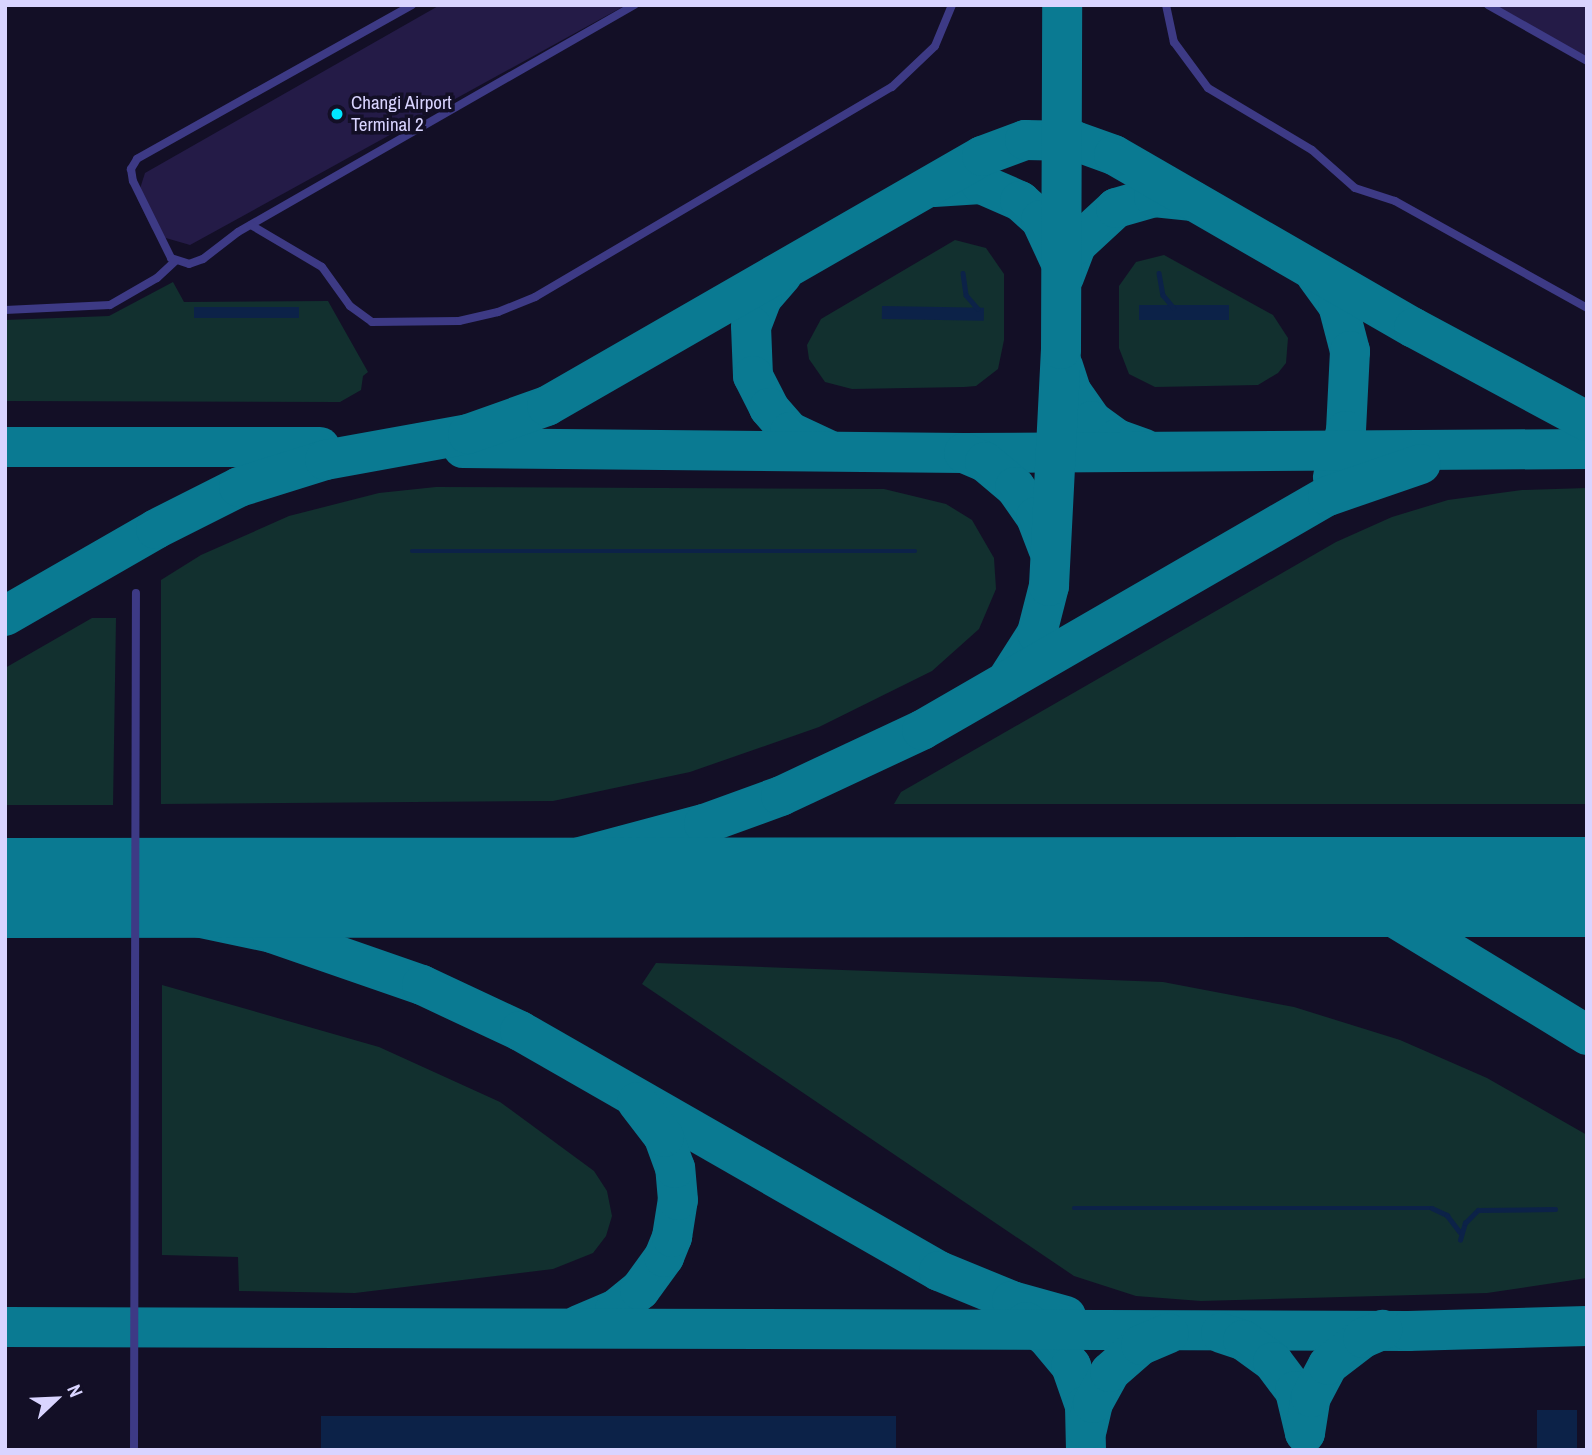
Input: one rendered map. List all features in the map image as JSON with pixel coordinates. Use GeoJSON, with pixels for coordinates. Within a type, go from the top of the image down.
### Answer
{"type":"FeatureCollection","features":[{"type":"Feature","properties":{"kind":"lane"},"geometry":{"type":"LineString","coordinates":[[412,5],[137,159],[131,169],[133,181],[167,253],[175,261],[195,263],[251,225],[635,5]]}},
{"type":"Feature","properties":{"kind":"lane"},"geometry":{"type":"LineString","coordinates":[[251,225],[322,267],[350,306],[372,322],[459,321],[498,312],[535,297],[892,87],[935,46],[952,5]]}},
{"type":"Feature","properties":{"kind":"lane"},"geometry":{"type":"LineString","coordinates":[[1167,5],[1174,42],[1208,88],[1312,150],[1354,187],[1395,201],[1587,307]]}},
{"type":"Feature","properties":{"kind":"lane"},"geometry":{"type":"LineString","coordinates":[[1488,5],[1587,61]]}},
{"type":"Feature","properties":{"kind":"lane"},"geometry":{"type":"LineString","coordinates":[[5,310],[110,305],[158,278],[175,261]]}},
{"type":"Feature","properties":{"kind":"lane"},"geometry":{"type":"LineString","coordinates":[[134,1450],[136,593]]}},
{"type":"Feature","properties":{"kind":"green space"},"geometry":{"type":"Polygon","coordinates":[[[955,240],[986,248],[1004,274],[1004,340],[998,369],[976,386],[964,387],[852,389],[825,382],[809,359],[807,345],[821,319],[955,240]]]}},
{"type":"Feature","properties":{"kind":"green space"},"geometry":{"type":"Polygon","coordinates":[[[1164,255],[1273,315],[1288,338],[1286,363],[1278,373],[1258,385],[1155,387],[1129,374],[1119,348],[1119,286],[1136,262],[1164,255]]]}},
{"type":"Feature","properties":{"kind":"green space"},"geometry":{"type":"Polygon","coordinates":[[[173,282],[184,302],[328,301],[368,372],[363,376],[361,390],[340,402],[5,401],[5,320],[109,316],[173,282]],[[298,307],[194,308],[194,318],[298,318],[298,307]]]}},
{"type":"Feature","properties":{"kind":"green space"},"geometry":{"type":"Polygon","coordinates":[[[436,487],[884,489],[946,504],[972,520],[994,558],[996,589],[979,629],[932,671],[819,727],[690,772],[553,801],[161,804],[161,580],[201,555],[289,516],[379,493],[436,487]]]}},
{"type":"Feature","properties":{"kind":"green space"},"geometry":{"type":"Polygon","coordinates":[[[1587,488],[1587,804],[894,804],[901,792],[1336,542],[1392,517],[1448,500],[1522,490],[1587,488]]]}},
{"type":"Feature","properties":{"kind":"green space"},"geometry":{"type":"Polygon","coordinates":[[[92,618],[116,618],[113,805],[5,805],[5,668],[92,618]]]}},
{"type":"Feature","properties":{"kind":"green space"},"geometry":{"type":"Polygon","coordinates":[[[656,963],[1163,982],[1294,1007],[1400,1040],[1487,1078],[1587,1135],[1587,1278],[1487,1293],[1201,1301],[1136,1296],[1074,1276],[642,984],[656,963]]]}},
{"type":"Feature","properties":{"kind":"green space"},"geometry":{"type":"Polygon","coordinates":[[[162,985],[379,1047],[500,1102],[594,1171],[607,1191],[612,1216],[606,1236],[593,1253],[553,1269],[355,1293],[239,1291],[238,1257],[162,1255],[162,985]]]}},
{"type":"Feature","properties":{"kind":"water"},"geometry":{"type":"Polygon","coordinates":[[[1139,305],[1229,305],[1229,320],[1139,320],[1139,305]]]}},
{"type":"Feature","properties":{"kind":"water"},"geometry":{"type":"Polygon","coordinates":[[[882,306],[984,308],[984,321],[882,319],[882,306]]]}},
{"type":"Feature","properties":{"kind":"water"},"geometry":{"type":"Polygon","coordinates":[[[194,307],[299,307],[299,318],[194,318],[194,307]]]}},
{"type":"Feature","properties":{"kind":"water"},"geometry":{"type":"Polygon","coordinates":[[[1537,1410],[1577,1410],[1577,1450],[1537,1450],[1537,1410]]]}},
{"type":"Feature","properties":{"kind":"water"},"geometry":{"type":"Polygon","coordinates":[[[321,1416],[896,1416],[896,1450],[321,1450],[321,1416]]]}},
{"type":"Feature","properties":{"kind":"building","name":"Changi Airport Terminal 2"},"geometry":{"type":"Polygon","coordinates":[[[440,5],[626,5],[190,245],[159,236],[152,229],[137,198],[145,173],[440,5]]]}},
{"type":"Feature","properties":{"kind":"building"},"geometry":{"type":"Polygon","coordinates":[[[1493,5],[1587,5],[1587,61],[1493,5]]]}},
{"type":"Feature","properties":{"kind":"waterway"},"geometry":{"type":"LineString","coordinates":[[963,273],[966,295],[978,309]]}},
{"type":"Feature","properties":{"kind":"waterway"},"geometry":{"type":"LineString","coordinates":[[1159,273],[1163,295],[1173,307]]}},
{"type":"Feature","properties":{"kind":"waterway"},"geometry":{"type":"LineString","coordinates":[[412,551],[915,551]]}},
{"type":"Feature","properties":{"kind":"waterway"},"geometry":{"type":"LineString","coordinates":[[1074,1208],[1432,1208],[1447,1215],[1460,1232]]}},
{"type":"Feature","properties":{"kind":"waterway"},"geometry":{"type":"LineString","coordinates":[[1460,1240],[1465,1223],[1478,1210],[1555,1209]]}},
{"type":"Feature","properties":{"kind":"taxiway"},"geometry":{"type":"LineString","coordinates":[[1009,677],[1037,633],[1049,586],[1061,349],[1062,5]]}},
{"type":"Feature","properties":{"kind":"taxiway"},"geometry":{"type":"LineString","coordinates":[[5,616],[156,529],[239,487],[325,460],[468,434],[547,406],[982,156],[1025,140],[1075,141],[1114,155],[1414,328],[1587,421]]}},
{"type":"Feature","properties":{"kind":"taxiway"},"geometry":{"type":"LineString","coordinates":[[934,187],[981,184],[1020,201],[1041,220],[1059,259]]}},
{"type":"Feature","properties":{"kind":"taxiway"},"geometry":{"type":"LineString","coordinates":[[1064,277],[1076,245],[1116,208],[1154,197],[1193,201]]}},
{"type":"Feature","properties":{"kind":"taxiway"},"geometry":{"type":"LineString","coordinates":[[782,275],[762,298],[751,326],[753,376],[769,408],[790,432],[829,450]]}},
{"type":"Feature","properties":{"kind":"taxiway"},"geometry":{"type":"LineString","coordinates":[[1316,275],[1338,305],[1350,351],[1346,431],[1333,477]]}},
{"type":"Feature","properties":{"kind":"taxiway"},"geometry":{"type":"LineString","coordinates":[[1063,366],[1071,391],[1092,421],[1117,439],[1144,449]]}},
{"type":"Feature","properties":{"kind":"taxiway"},"geometry":{"type":"LineString","coordinates":[[5,447],[320,447]]}},
{"type":"Feature","properties":{"kind":"taxiway"},"geometry":{"type":"LineString","coordinates":[[463,448],[964,453],[1587,449]]}},
{"type":"Feature","properties":{"kind":"taxiway"},"geometry":{"type":"LineString","coordinates":[[964,453],[985,462],[1015,487],[1036,517],[1048,549]]}},
{"type":"Feature","properties":{"kind":"taxiway"},"geometry":{"type":"LineString","coordinates":[[349,887],[561,862],[704,824],[781,796],[922,730],[1328,496],[1421,464]]}},
{"type":"Feature","properties":{"kind":"taxiway"},"geometry":{"type":"LineString","coordinates":[[1344,887],[1587,1035]]}},
{"type":"Feature","properties":{"kind":"taxiway"},"geometry":{"type":"LineString","coordinates":[[59,888],[272,933],[422,985],[520,1031],[939,1271],[1012,1301],[1066,1316]]}},
{"type":"Feature","properties":{"kind":"taxiway"},"geometry":{"type":"LineString","coordinates":[[579,1325],[615,1310],[640,1290],[664,1257],[672,1237],[678,1200],[675,1168],[664,1137],[637,1102]]}},
{"type":"Feature","properties":{"kind":"taxiway"},"geometry":{"type":"LineString","coordinates":[[1026,1322],[1046,1336],[1071,1366],[1085,1406],[1086,1450]]}},
{"type":"Feature","properties":{"kind":"taxiway"},"geometry":{"type":"LineString","coordinates":[[5,1327],[1408,1331],[1587,1326]]}},
{"type":"Feature","properties":{"kind":"taxiway"},"geometry":{"type":"LineString","coordinates":[[1305,1433],[1311,1397],[1328,1365],[1363,1338],[1382,1330]]}},
{"type":"Feature","properties":{"kind":"taxiway"},"geometry":{"type":"LineString","coordinates":[[1087,1429],[1093,1403],[1110,1372],[1141,1345],[1169,1333]]}},
{"type":"Feature","properties":{"kind":"taxiway"},"geometry":{"type":"LineString","coordinates":[[1221,1333],[1243,1340],[1273,1362],[1295,1391],[1305,1433]]}},
{"type":"Feature","properties":{"kind":"runway"},"geometry":{"type":"LineString","coordinates":[[5,888],[1587,887]]}},
{"type":"Feature","properties":{"kind":"place","name":"Changi Airport Terminal 2"},"geometry":{"type":"Point","coordinates":[337,114]}}]}
